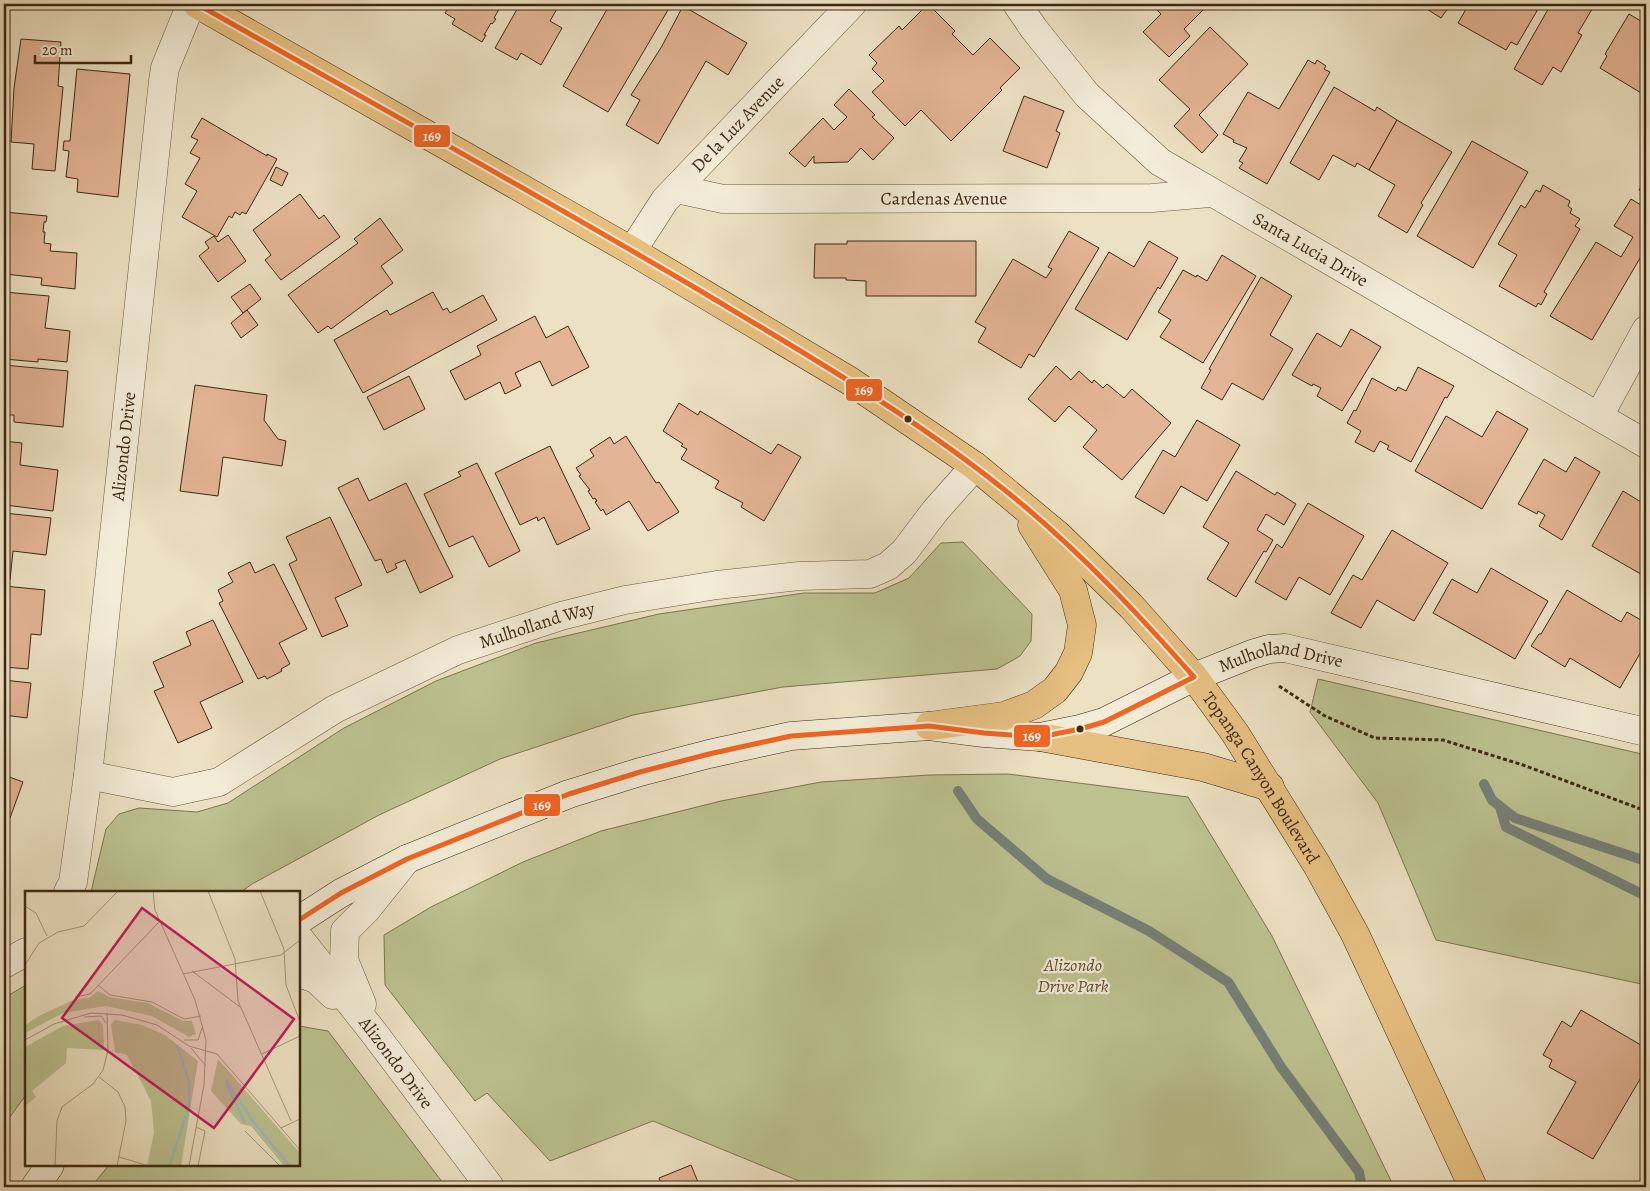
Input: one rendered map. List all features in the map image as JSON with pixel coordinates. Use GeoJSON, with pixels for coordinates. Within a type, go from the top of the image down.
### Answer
{"type":"FeatureCollection","features":[{"type":"Feature","properties":{"kind":"main road","name":"Topanga Canyon Boulevard"},"geometry":{"type":"LineString","coordinates":[[197,4],[632,251],[850,381],[975,466],[1059,536],[1131,606],[1194,678],[1236,732],[1317,865],[1355,934],[1473,1187]]}},
{"type":"Feature","properties":{"kind":"main road"},"geometry":{"type":"LineString","coordinates":[[929,726],[1004,716],[1034,704],[1055,690],[1069,672],[1078,653],[1082,625],[1073,590],[1014,499]]}},
{"type":"Feature","properties":{"kind":"main road"},"geometry":{"type":"LineString","coordinates":[[1040,737],[1203,767],[1270,787]]}},
{"type":"Feature","properties":{"kind":"street","name":"Alizondo Drive"},"geometry":{"type":"LineString","coordinates":[[68,891],[73,882],[88,775],[165,68],[191,4]]}},
{"type":"Feature","properties":{"kind":"street","name":"De la Luz Avenue"},"geometry":{"type":"LineString","coordinates":[[632,251],[665,200],[852,4]]}},
{"type":"Feature","properties":{"kind":"street","name":"Santa Lucia Drive"},"geometry":{"type":"LineString","coordinates":[[1017,4],[1034,29],[1087,96],[1160,162],[1210,193],[1646,444]]}},
{"type":"Feature","properties":{"kind":"street","name":"Cardenas Avenue"},"geometry":{"type":"LineString","coordinates":[[677,189],[723,199],[1152,198],[1210,193]]}},
{"type":"Feature","properties":{"kind":"street"},"geometry":{"type":"LineString","coordinates":[[1598,416],[1646,330]]}},
{"type":"Feature","properties":{"kind":"street","name":"Mulholland Way"},"geometry":{"type":"LineString","coordinates":[[88,775],[173,792],[220,782],[343,704],[458,650],[561,616],[625,600],[717,585],[799,576],[870,574],[888,566],[904,552],[935,511],[975,466]]}},
{"type":"Feature","properties":{"kind":"street","name":"Mulholland Drive"},"geometry":{"type":"LineString","coordinates":[[300,919],[341,894],[407,859],[569,794],[640,772],[709,754],[791,736],[929,726],[984,734],[1040,737],[1080,730],[1104,722],[1194,678],[1269,649],[1285,648],[1646,732]]}},
{"type":"Feature","properties":{"kind":"street"},"geometry":{"type":"LineString","coordinates":[[374,1034],[344,960],[345,931],[367,909],[407,859]]}},
{"type":"Feature","properties":{"kind":"street","name":"Alizondo Drive"},"geometry":{"type":"LineString","coordinates":[[300,939],[490,1187]]}},
{"type":"Feature","properties":{"kind":"street"},"geometry":{"type":"LineString","coordinates":[[4,964],[25,953]]}},
{"type":"Feature","properties":{"kind":"street"},"geometry":{"type":"LineString","coordinates":[[300,973],[316,979],[374,1034]]}},
{"type":"Feature","properties":{"kind":"street"},"geometry":{"type":"LineString","coordinates":[[35,1187],[49,1166]]}},
{"type":"Feature","properties":{"kind":"path"},"geometry":{"type":"LineString","coordinates":[[1279,686],[1325,716],[1375,738],[1443,740],[1523,765],[1646,811]]}},
{"type":"Feature","properties":{"kind":"green space"},"geometry":{"type":"Polygon","coordinates":[[[963,542],[1032,614],[1031,641],[1020,656],[997,669],[783,687],[633,715],[500,759],[379,815],[242,891],[91,891],[106,829],[119,814],[139,808],[197,812],[228,803],[344,728],[436,681],[536,643],[659,614],[804,593],[875,593],[909,578],[941,543],[963,542]]]}},
{"type":"Feature","properties":{"kind":"green space"},"geometry":{"type":"Polygon","coordinates":[[[1318,679],[1646,755],[1646,985],[1436,940],[1378,803],[1310,712],[1318,679]]]}},
{"type":"Feature","properties":{"kind":"green space","name":"Alizondo Drive Park"},"geometry":{"type":"Polygon","coordinates":[[[1008,774],[1188,797],[1272,936],[1394,1187],[814,1187],[653,1121],[550,1161],[487,1093],[475,1101],[385,985],[384,935],[431,907],[523,862],[601,831],[721,801],[821,782],[930,775],[1008,774]]]}},
{"type":"Feature","properties":{"kind":"green space"},"geometry":{"type":"Polygon","coordinates":[[[25,986],[25,1096],[4,1125],[4,998],[25,986]]]}},
{"type":"Feature","properties":{"kind":"green space"},"geometry":{"type":"Polygon","coordinates":[[[300,1026],[328,1031],[446,1187],[91,1187],[108,1166],[300,1166],[300,1026]]]}},
{"type":"Feature","properties":{"kind":"building"},"geometry":{"type":"Polygon","coordinates":[[[451,4],[502,4],[494,18],[496,19],[491,23],[482,42],[452,24],[455,19],[445,13],[451,4]]]}},
{"type":"Feature","properties":{"kind":"building"},"geometry":{"type":"Polygon","coordinates":[[[520,4],[553,4],[558,7],[550,21],[562,28],[541,65],[521,53],[517,60],[495,48],[520,4]]]}},
{"type":"Feature","properties":{"kind":"building"},"geometry":{"type":"Polygon","coordinates":[[[610,4],[658,4],[668,10],[608,112],[563,86],[610,4]]]}},
{"type":"Feature","properties":{"kind":"building"},"geometry":{"type":"Polygon","coordinates":[[[928,4],[955,31],[952,34],[973,55],[990,38],[1020,68],[1000,88],[1002,90],[951,141],[921,110],[905,126],[872,92],[884,81],[872,69],[877,63],[869,55],[899,26],[902,30],[928,4]]]}},
{"type":"Feature","properties":{"kind":"building"},"geometry":{"type":"Polygon","coordinates":[[[1151,4],[1209,4],[1184,29],[1190,36],[1169,57],[1143,32],[1161,14],[1151,4]]]}},
{"type":"Feature","properties":{"kind":"building"},"geometry":{"type":"Polygon","coordinates":[[[1419,4],[1451,4],[1441,18],[1419,4]]]}},
{"type":"Feature","properties":{"kind":"building"},"geometry":{"type":"Polygon","coordinates":[[[1469,4],[1541,4],[1517,45],[1511,42],[1506,50],[1458,23],[1469,4]]]}},
{"type":"Feature","properties":{"kind":"building"},"geometry":{"type":"Polygon","coordinates":[[[1551,4],[1595,4],[1578,33],[1582,35],[1561,72],[1553,67],[1542,85],[1514,69],[1551,4]]]}},
{"type":"Feature","properties":{"kind":"building"},"geometry":{"type":"Polygon","coordinates":[[[683,6],[747,43],[728,75],[706,61],[658,144],[626,125],[640,100],[631,95],[662,46],[683,6]]]}},
{"type":"Feature","properties":{"kind":"building"},"geometry":{"type":"Polygon","coordinates":[[[1629,14],[1646,24],[1646,96],[1600,68],[1607,56],[1605,54],[1629,14]]]}},
{"type":"Feature","properties":{"kind":"building"},"geometry":{"type":"Polygon","coordinates":[[[1210,27],[1248,64],[1199,115],[1218,135],[1202,153],[1174,126],[1190,109],[1159,80],[1210,27]]]}},
{"type":"Feature","properties":{"kind":"building"},"geometry":{"type":"Polygon","coordinates":[[[21,39],[61,42],[58,86],[63,87],[55,171],[32,169],[34,144],[11,142],[14,88],[21,39]]]}},
{"type":"Feature","properties":{"kind":"building"},"geometry":{"type":"Polygon","coordinates":[[[1308,60],[1315,64],[1317,60],[1326,66],[1324,69],[1330,72],[1267,184],[1239,168],[1243,163],[1239,161],[1247,148],[1233,142],[1234,140],[1223,134],[1248,92],[1279,109],[1308,60]]]}},
{"type":"Feature","properties":{"kind":"building"},"geometry":{"type":"Polygon","coordinates":[[[77,69],[130,74],[118,197],[77,192],[78,179],[66,177],[69,151],[63,150],[64,141],[70,141],[77,69]]]}},
{"type":"Feature","properties":{"kind":"building"},"geometry":{"type":"Polygon","coordinates":[[[1334,87],[1375,111],[1377,107],[1397,120],[1369,170],[1357,163],[1355,167],[1333,155],[1319,180],[1290,163],[1334,87]]]}},
{"type":"Feature","properties":{"kind":"building"},"geometry":{"type":"Polygon","coordinates":[[[849,89],[875,115],[872,117],[894,138],[873,160],[861,148],[848,162],[814,163],[814,156],[805,167],[789,153],[823,118],[834,130],[847,117],[834,105],[849,89]]]}},
{"type":"Feature","properties":{"kind":"building"},"geometry":{"type":"Polygon","coordinates":[[[1024,96],[1064,111],[1056,131],[1060,133],[1047,168],[1003,151],[1024,96]]]}},
{"type":"Feature","properties":{"kind":"building"},"geometry":{"type":"Polygon","coordinates":[[[202,118],[267,156],[267,154],[277,159],[246,214],[242,212],[240,215],[235,212],[232,218],[229,216],[217,237],[182,217],[197,191],[185,184],[200,158],[190,153],[198,140],[191,137],[202,118]]]}},
{"type":"Feature","properties":{"kind":"building"},"geometry":{"type":"Polygon","coordinates":[[[1397,120],[1452,152],[1421,203],[1423,205],[1407,233],[1378,216],[1395,185],[1369,170],[1397,120]]]}},
{"type":"Feature","properties":{"kind":"building"},"geometry":{"type":"Polygon","coordinates":[[[1472,141],[1528,172],[1473,268],[1417,236],[1472,141]]]}},
{"type":"Feature","properties":{"kind":"building"},"geometry":{"type":"Polygon","coordinates":[[[276,167],[288,173],[282,186],[270,180],[276,167]]]}},
{"type":"Feature","properties":{"kind":"building"},"geometry":{"type":"Polygon","coordinates":[[[1646,178],[1646,194],[1639,190],[1646,178]]]}},
{"type":"Feature","properties":{"kind":"building"},"geometry":{"type":"Polygon","coordinates":[[[1543,185],[1570,201],[1568,206],[1572,209],[1570,213],[1580,219],[1575,226],[1580,229],[1544,292],[1547,294],[1541,305],[1538,303],[1536,307],[1499,286],[1517,255],[1498,244],[1521,205],[1525,208],[1536,190],[1540,192],[1543,185]]]}},
{"type":"Feature","properties":{"kind":"building"},"geometry":{"type":"Polygon","coordinates":[[[300,194],[319,219],[324,215],[340,237],[281,280],[265,260],[271,255],[253,230],[300,194]]]}},
{"type":"Feature","properties":{"kind":"building"},"geometry":{"type":"Polygon","coordinates":[[[1631,199],[1646,208],[1646,248],[1592,340],[1550,316],[1596,242],[1621,257],[1633,237],[1614,226],[1631,199]]]}},
{"type":"Feature","properties":{"kind":"building"},"geometry":{"type":"Polygon","coordinates":[[[4,212],[47,216],[43,232],[45,232],[44,243],[51,244],[50,251],[77,253],[75,289],[41,285],[42,278],[4,274],[4,212]]]}},
{"type":"Feature","properties":{"kind":"building"},"geometry":{"type":"Polygon","coordinates":[[[380,218],[403,250],[381,266],[393,283],[331,329],[328,326],[318,333],[288,295],[358,243],[354,239],[380,218]]]}},
{"type":"Feature","properties":{"kind":"building"},"geometry":{"type":"Polygon","coordinates":[[[1069,231],[1099,248],[1034,357],[1029,354],[1021,368],[978,342],[986,328],[975,322],[1013,259],[1046,278],[1052,269],[1048,267],[1069,231]]]}},
{"type":"Feature","properties":{"kind":"building"},"geometry":{"type":"Polygon","coordinates":[[[228,235],[246,261],[218,282],[199,256],[209,248],[205,242],[214,236],[218,242],[228,235]]]}},
{"type":"Feature","properties":{"kind":"building"},"geometry":{"type":"Polygon","coordinates":[[[847,241],[976,241],[976,296],[866,296],[866,281],[846,280],[846,278],[814,278],[815,244],[847,244],[847,241]]]}},
{"type":"Feature","properties":{"kind":"building"},"geometry":{"type":"Polygon","coordinates":[[[1149,241],[1178,258],[1160,289],[1158,287],[1127,340],[1075,309],[1109,252],[1134,267],[1149,241]]]}},
{"type":"Feature","properties":{"kind":"building"},"geometry":{"type":"Polygon","coordinates":[[[1222,255],[1256,276],[1203,363],[1160,337],[1171,320],[1158,312],[1183,270],[1207,281],[1222,255]]]}},
{"type":"Feature","properties":{"kind":"building"},"geometry":{"type":"Polygon","coordinates":[[[1261,277],[1292,296],[1270,335],[1293,349],[1263,400],[1232,383],[1222,400],[1201,388],[1211,370],[1209,369],[1261,277]]]}},
{"type":"Feature","properties":{"kind":"building"},"geometry":{"type":"Polygon","coordinates":[[[250,284],[261,299],[243,313],[231,297],[250,284]]]}},
{"type":"Feature","properties":{"kind":"building"},"geometry":{"type":"Polygon","coordinates":[[[4,292],[49,296],[45,328],[70,331],[67,362],[38,359],[38,362],[4,359],[4,292]]]}},
{"type":"Feature","properties":{"kind":"building"},"geometry":{"type":"Polygon","coordinates":[[[433,292],[443,310],[447,308],[450,313],[483,295],[497,320],[363,393],[334,340],[387,310],[390,315],[433,292]]]}},
{"type":"Feature","properties":{"kind":"building"},"geometry":{"type":"Polygon","coordinates":[[[247,310],[258,325],[241,338],[231,323],[247,310]]]}},
{"type":"Feature","properties":{"kind":"building"},"geometry":{"type":"Polygon","coordinates":[[[535,316],[546,338],[568,326],[589,367],[552,386],[540,361],[515,373],[521,386],[505,394],[500,382],[465,400],[450,371],[481,355],[477,346],[535,316]]]}},
{"type":"Feature","properties":{"kind":"building"},"geometry":{"type":"Polygon","coordinates":[[[1351,329],[1381,347],[1342,411],[1317,396],[1321,388],[1313,384],[1312,386],[1292,375],[1317,333],[1341,347],[1351,329]]]}},
{"type":"Feature","properties":{"kind":"building"},"geometry":{"type":"Polygon","coordinates":[[[4,365],[68,371],[63,427],[14,422],[14,415],[4,415],[4,365]]]}},
{"type":"Feature","properties":{"kind":"building"},"geometry":{"type":"Polygon","coordinates":[[[1056,366],[1071,380],[1079,371],[1092,383],[1094,380],[1103,388],[1107,384],[1124,398],[1132,389],[1171,423],[1122,480],[1083,447],[1097,430],[1069,406],[1055,422],[1028,399],[1056,366]]]}},
{"type":"Feature","properties":{"kind":"building"},"geometry":{"type":"Polygon","coordinates":[[[1418,367],[1454,386],[1447,398],[1445,397],[1411,462],[1387,449],[1389,446],[1380,441],[1374,452],[1355,442],[1361,431],[1347,423],[1354,410],[1356,411],[1372,378],[1396,391],[1398,387],[1406,391],[1418,367]]]}},
{"type":"Feature","properties":{"kind":"building"},"geometry":{"type":"Polygon","coordinates":[[[409,376],[425,409],[384,430],[367,397],[409,376]]]}},
{"type":"Feature","properties":{"kind":"building"},"geometry":{"type":"Polygon","coordinates":[[[195,385],[267,395],[264,420],[278,439],[286,441],[282,466],[223,457],[218,496],[180,491],[195,385]]]}},
{"type":"Feature","properties":{"kind":"building"},"geometry":{"type":"Polygon","coordinates":[[[679,403],[698,415],[700,411],[771,454],[778,444],[801,457],[764,521],[741,507],[743,503],[715,488],[719,481],[681,459],[687,449],[681,446],[683,444],[663,431],[679,403]]]}},
{"type":"Feature","properties":{"kind":"building"},"geometry":{"type":"Polygon","coordinates":[[[1497,411],[1528,429],[1482,509],[1415,471],[1446,416],[1482,437],[1497,411]]]}},
{"type":"Feature","properties":{"kind":"building"},"geometry":{"type":"Polygon","coordinates":[[[1197,420],[1240,445],[1207,501],[1181,486],[1164,514],[1135,497],[1163,450],[1175,457],[1197,420]]]}},
{"type":"Feature","properties":{"kind":"building"},"geometry":{"type":"Polygon","coordinates":[[[626,436],[656,483],[659,482],[679,512],[648,531],[629,501],[606,515],[603,509],[601,511],[595,502],[597,501],[595,498],[593,499],[588,491],[590,490],[579,476],[581,475],[576,468],[594,456],[590,450],[610,437],[614,444],[626,436]]]}},
{"type":"Feature","properties":{"kind":"building"},"geometry":{"type":"Polygon","coordinates":[[[4,441],[22,443],[20,465],[58,470],[53,511],[4,504],[4,441]]]}},
{"type":"Feature","properties":{"kind":"building"},"geometry":{"type":"Polygon","coordinates":[[[550,446],[590,529],[557,545],[544,517],[538,521],[537,517],[520,525],[495,473],[550,446]]]}},
{"type":"Feature","properties":{"kind":"building"},"geometry":{"type":"Polygon","coordinates":[[[1575,457],[1600,472],[1562,540],[1539,526],[1545,515],[1538,511],[1537,514],[1518,504],[1544,459],[1566,472],[1575,457]]]}},
{"type":"Feature","properties":{"kind":"building"},"geometry":{"type":"Polygon","coordinates":[[[477,463],[520,551],[489,567],[473,536],[449,547],[424,494],[461,476],[458,472],[477,463]]]}},
{"type":"Feature","properties":{"kind":"building"},"geometry":{"type":"Polygon","coordinates":[[[1236,471],[1275,495],[1277,492],[1296,504],[1284,525],[1266,514],[1257,530],[1273,540],[1266,552],[1264,551],[1236,597],[1207,579],[1229,543],[1203,527],[1236,471]]]}},
{"type":"Feature","properties":{"kind":"building"},"geometry":{"type":"Polygon","coordinates":[[[358,478],[369,501],[406,483],[453,577],[420,593],[405,560],[395,564],[397,568],[387,573],[381,559],[375,561],[338,488],[358,478]]]}},
{"type":"Feature","properties":{"kind":"building"},"geometry":{"type":"Polygon","coordinates":[[[1623,491],[1646,505],[1646,577],[1592,546],[1623,491]]]}},
{"type":"Feature","properties":{"kind":"building"},"geometry":{"type":"Polygon","coordinates":[[[1308,503],[1364,536],[1330,595],[1299,577],[1286,600],[1255,582],[1277,544],[1282,548],[1308,503]]]}},
{"type":"Feature","properties":{"kind":"building"},"geometry":{"type":"Polygon","coordinates":[[[4,513],[51,518],[46,555],[13,551],[10,580],[4,579],[4,513]]]}},
{"type":"Feature","properties":{"kind":"building"},"geometry":{"type":"Polygon","coordinates":[[[330,517],[362,585],[335,598],[348,626],[322,637],[289,564],[297,560],[286,537],[330,517]]]}},
{"type":"Feature","properties":{"kind":"building"},"geometry":{"type":"Polygon","coordinates":[[[1392,530],[1448,563],[1414,621],[1377,600],[1361,628],[1331,613],[1353,575],[1362,580],[1392,530]]]}},
{"type":"Feature","properties":{"kind":"building"},"geometry":{"type":"Polygon","coordinates":[[[250,562],[255,573],[274,564],[307,629],[279,643],[290,664],[267,679],[265,676],[258,679],[219,603],[223,601],[218,590],[233,582],[228,573],[250,562]]]}},
{"type":"Feature","properties":{"kind":"building"},"geometry":{"type":"Polygon","coordinates":[[[1491,568],[1548,601],[1515,659],[1433,613],[1452,579],[1477,593],[1491,568]]]}},
{"type":"Feature","properties":{"kind":"building"},"geometry":{"type":"Polygon","coordinates":[[[4,586],[45,590],[41,635],[31,634],[28,669],[4,667],[4,586]]]}},
{"type":"Feature","properties":{"kind":"building"},"geometry":{"type":"Polygon","coordinates":[[[1567,590],[1621,622],[1627,612],[1646,623],[1646,643],[1620,688],[1570,658],[1565,667],[1531,646],[1539,634],[1541,634],[1567,590]]]}},
{"type":"Feature","properties":{"kind":"building"},"geometry":{"type":"Polygon","coordinates":[[[213,620],[243,682],[200,702],[212,728],[178,743],[154,691],[164,687],[153,662],[191,645],[186,632],[213,620]]]}},
{"type":"Feature","properties":{"kind":"building"},"geometry":{"type":"Polygon","coordinates":[[[4,680],[31,683],[27,718],[4,715],[4,680]]]}},
{"type":"Feature","properties":{"kind":"building"},"geometry":{"type":"Polygon","coordinates":[[[4,775],[23,782],[10,818],[4,816],[4,775]]]}},
{"type":"Feature","properties":{"kind":"building"},"geometry":{"type":"Polygon","coordinates":[[[1581,1010],[1646,1048],[1646,1069],[1593,1159],[1547,1133],[1576,1082],[1549,1067],[1552,1060],[1543,1055],[1562,1021],[1571,1027],[1581,1010]]]}},
{"type":"Feature","properties":{"kind":"building"},"geometry":{"type":"Polygon","coordinates":[[[691,1165],[700,1187],[651,1187],[661,1183],[659,1178],[691,1165]]]}},
{"type":"Feature","properties":{"kind":"waterway"},"geometry":{"type":"LineString","coordinates":[[1484,784],[1492,800],[1515,818],[1646,861]]}},
{"type":"Feature","properties":{"kind":"waterway"},"geometry":{"type":"LineString","coordinates":[[958,791],[977,819],[1047,879],[1149,931],[1228,982],[1281,1067],[1359,1172],[1362,1187]]}},
{"type":"Feature","properties":{"kind":"waterway"},"geometry":{"type":"LineString","coordinates":[[1500,807],[1506,827],[1646,896]]}},
{"type":"Feature","properties":{"kind":"transit line","name":"169"},"geometry":{"type":"LineString","coordinates":[[197,4],[637,253],[824,365],[906,418],[985,475],[1046,525],[1112,588],[1194,677],[1104,722],[1040,737],[984,733],[929,726],[791,736],[709,754],[640,772],[569,794],[407,859],[341,893],[300,919]]}}]}
